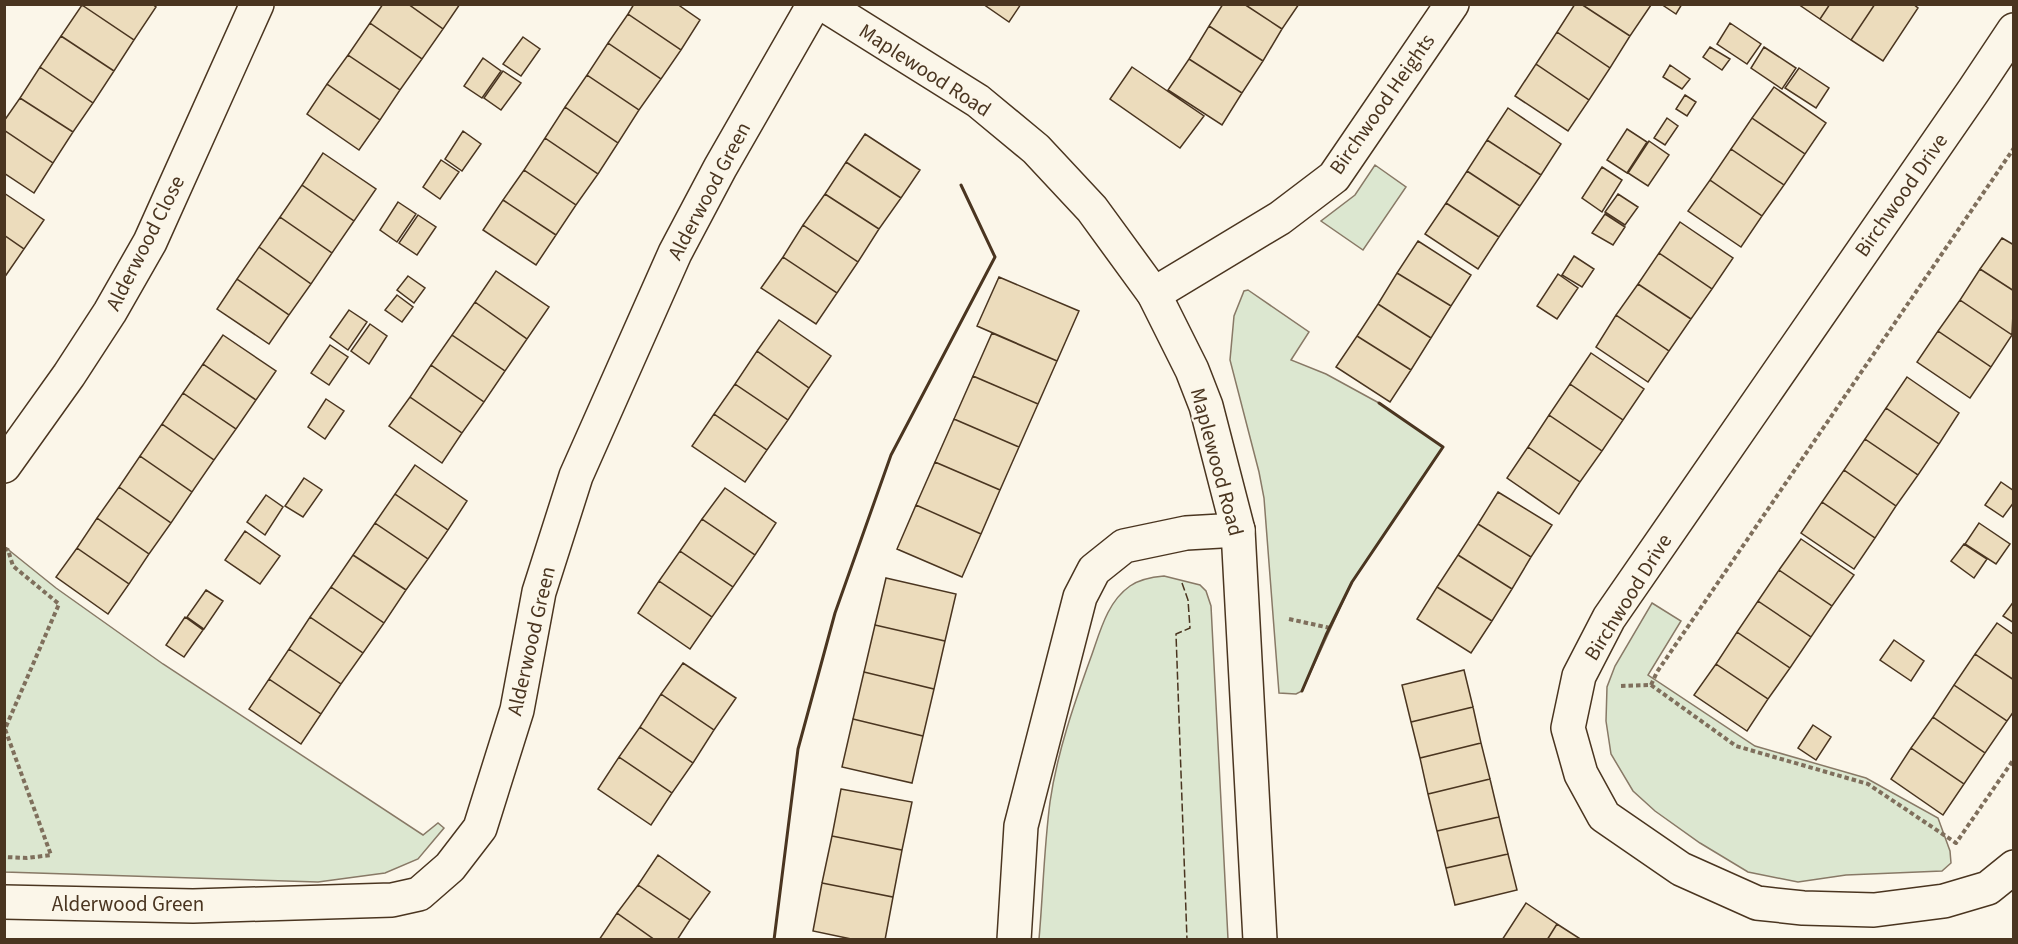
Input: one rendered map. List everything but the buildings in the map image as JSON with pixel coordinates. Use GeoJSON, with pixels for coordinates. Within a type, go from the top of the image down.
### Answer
{"type":"FeatureCollection","features":[{"type":"Feature","properties":{"kind":"street","name":"Alderwood Close"},"geometry":{"type":"LineString","coordinates":[[4,465],[105,321],[150,243],[257,4]]}},
{"type":"Feature","properties":{"kind":"street","name":"Alderwood Green"},"geometry":{"type":"LineString","coordinates":[[4,902],[193,906],[392,900],[419,894],[450,867],[480,828],[518,710],[539,592],[576,476],[675,253],[720,168],[813,4]]}},
{"type":"Feature","properties":{"kind":"street","name":"Maplewood Road"},"geometry":{"type":"LineString","coordinates":[[823,4],[978,101],[1036,149],[1092,209],[1154,294],[1192,370],[1206,406],[1238,530],[1260,939]]}},
{"type":"Feature","properties":{"kind":"street","name":"Birchwood Heights"},"geometry":{"type":"LineString","coordinates":[[1154,294],[1280,218],[1334,177],[1452,4]]}},
{"type":"Feature","properties":{"kind":"street","name":"Birchwood Drive"},"geometry":{"type":"LineString","coordinates":[[2013,30],[1974,90],[1609,618],[1578,676],[1568,728],[1581,774],[1604,816],[1681,869],[1756,903],[1803,908],[1874,909],[1944,901],[1988,888],[2013,867]]}},
{"type":"Feature","properties":{"kind":"street"},"geometry":{"type":"LineString","coordinates":[[1014,939],[1020,826],[1080,597],[1094,570],[1124,546],[1186,533],[1238,530]]}},
{"type":"Feature","properties":{"kind":"path"},"geometry":{"type":"LineString","coordinates":[[1652,685],[1657,672],[2013,148]]}},
{"type":"Feature","properties":{"kind":"path"},"geometry":{"type":"LineString","coordinates":[[4,548],[8,550],[13,566],[59,604],[5,729],[51,855],[27,858],[4,857]]}},
{"type":"Feature","properties":{"kind":"path"},"geometry":{"type":"LineString","coordinates":[[1289,619],[1330,628]]}},
{"type":"Feature","properties":{"kind":"path"},"geometry":{"type":"LineString","coordinates":[[1618,686],[1652,685],[1736,746],[1868,784],[1956,843],[2013,759]]}},
{"type":"Feature","properties":{"kind":"green space"},"geometry":{"type":"Polygon","coordinates":[[[1375,165],[1406,187],[1363,250],[1321,221],[1355,195],[1375,165]]]}},
{"type":"Feature","properties":{"kind":"green space"},"geometry":{"type":"Polygon","coordinates":[[[1248,290],[1309,332],[1291,360],[1326,374],[1379,403],[1443,447],[1352,582],[1302,691],[1296,694],[1279,693],[1264,498],[1230,360],[1234,316],[1244,291],[1248,290]]]}},
{"type":"Feature","properties":{"kind":"green space"},"geometry":{"type":"Polygon","coordinates":[[[5,547],[56,588],[163,664],[423,835],[438,823],[444,828],[418,859],[385,873],[318,882],[5,872],[5,547]]]}},
{"type":"Feature","properties":{"kind":"green space"},"geometry":{"type":"Polygon","coordinates":[[[1164,576],[1200,585],[1206,591],[1211,606],[1228,939],[1039,939],[1050,802],[1062,747],[1078,693],[1101,628],[1115,600],[1134,584],[1164,576]]]}},
{"type":"Feature","properties":{"kind":"green space"},"geometry":{"type":"Polygon","coordinates":[[[1652,603],[1681,621],[1648,675],[1755,746],[1866,778],[1938,818],[1950,851],[1951,863],[1942,871],[1846,875],[1798,882],[1748,872],[1700,843],[1655,811],[1633,791],[1611,754],[1606,721],[1607,687],[1615,666],[1652,603]]]}},
{"type":"Feature","properties":{"kind":"fence"},"geometry":{"type":"LineString","coordinates":[[1182,583],[1188,600],[1190,628],[1176,634],[1187,940]]}},
{"type":"Feature","properties":{"kind":"wall"},"geometry":{"type":"LineString","coordinates":[[774,940],[798,749],[835,613],[891,455],[995,257],[961,185]]}},
{"type":"Feature","properties":{"kind":"wall"},"geometry":{"type":"LineString","coordinates":[[1302,691],[1352,582],[1443,447],[1379,403]]}}]}
